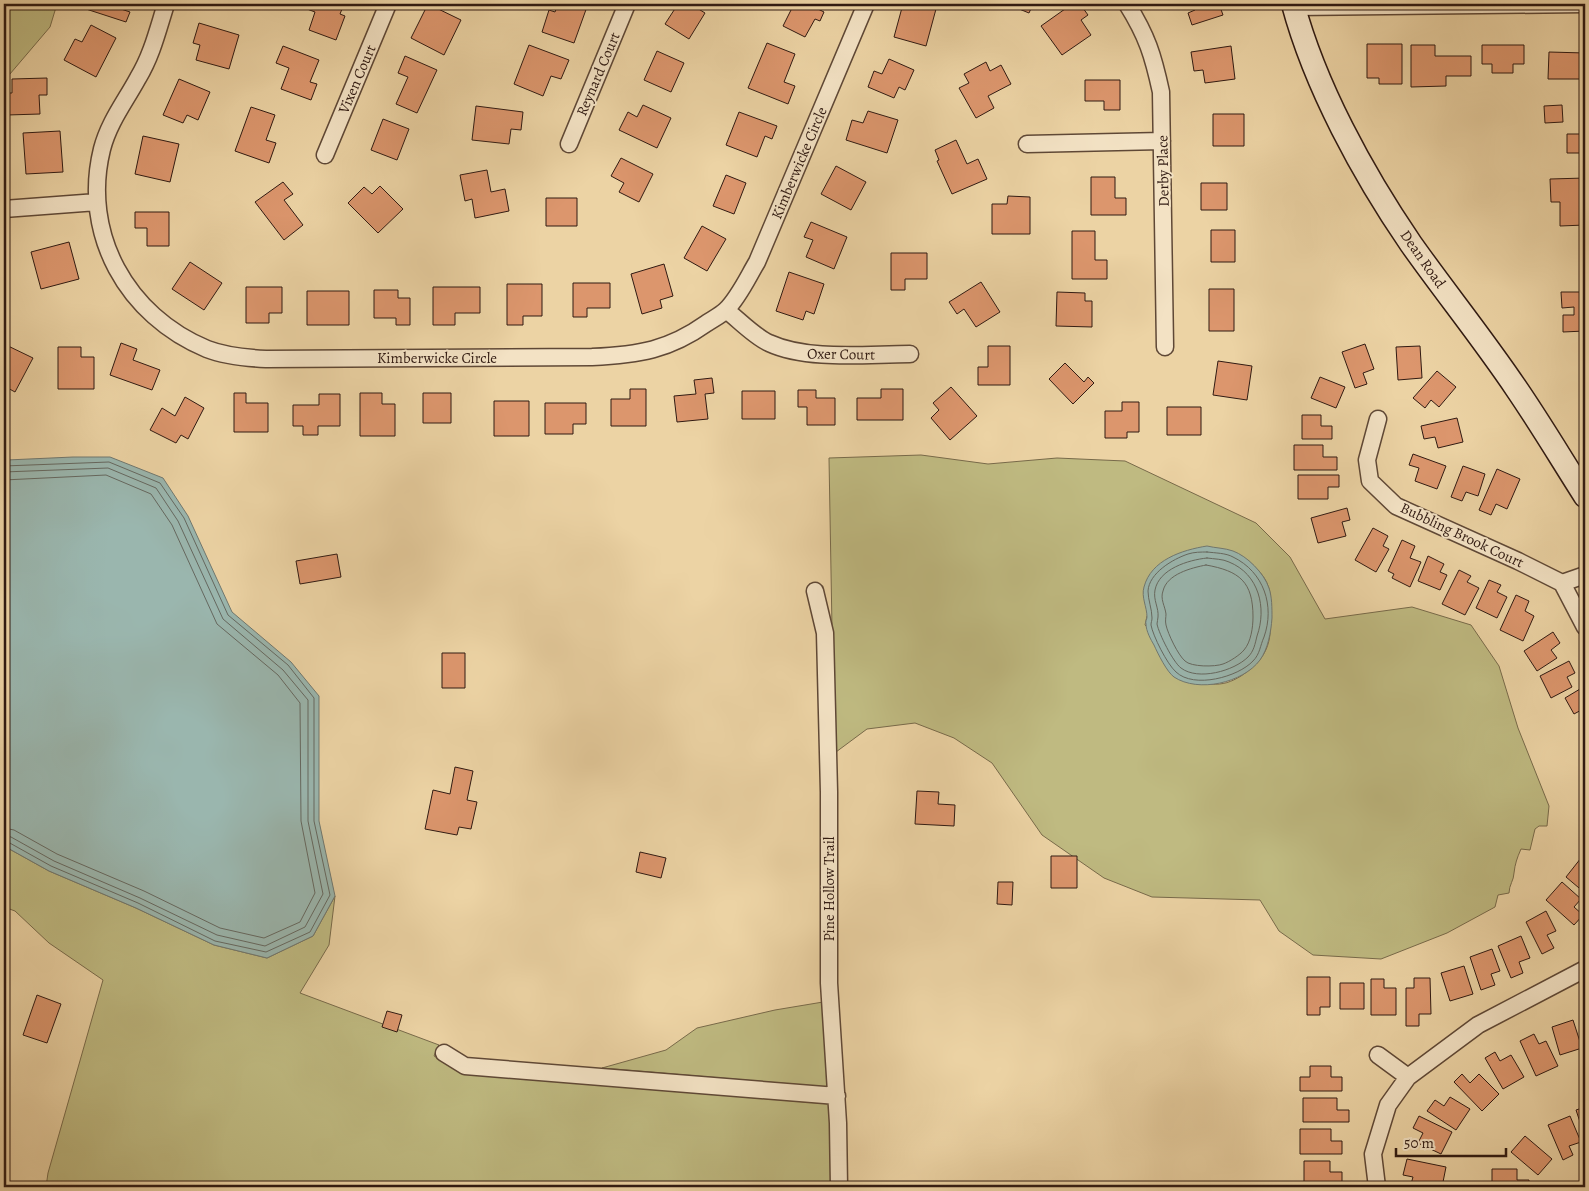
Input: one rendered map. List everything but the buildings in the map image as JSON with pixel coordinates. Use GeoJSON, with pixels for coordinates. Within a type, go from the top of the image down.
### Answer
{"type":"FeatureCollection","features":[{"type":"Feature","properties":{"kind":"main road","name":"Dean Road"},"geometry":{"type":"LineString","coordinates":[[1293,6],[1306,45],[1330,102],[1377,192],[1411,243],[1516,388],[1585,496]]}},
{"type":"Feature","properties":{"kind":"street","name":"Kimberwicke Circle"},"geometry":{"type":"LineString","coordinates":[[166,4],[147,61],[139,78],[112,121],[102,149],[97,202],[106,246],[117,271],[132,294],[155,317],[180,336],[208,349],[242,357],[346,358],[626,355],[655,350],[677,342],[726,310],[742,289],[757,262],[866,4]]}},
{"type":"Feature","properties":{"kind":"street","name":"Vixen Court"},"geometry":{"type":"LineString","coordinates":[[325,155],[388,4]]}},
{"type":"Feature","properties":{"kind":"street","name":"Reynard Court"},"geometry":{"type":"LineString","coordinates":[[569,144],[628,4]]}},
{"type":"Feature","properties":{"kind":"street","name":"Derby Place"},"geometry":{"type":"LineString","coordinates":[[1127,4],[1142,27],[1154,58],[1160,92],[1165,347]]}},
{"type":"Feature","properties":{"kind":"street"},"geometry":{"type":"LineString","coordinates":[[1293,6],[1585,4]]}},
{"type":"Feature","properties":{"kind":"street"},"geometry":{"type":"LineString","coordinates":[[1026,144],[1162,141]]}},
{"type":"Feature","properties":{"kind":"street"},"geometry":{"type":"LineString","coordinates":[[4,209],[97,202]]}},
{"type":"Feature","properties":{"kind":"street","name":"Oxer Court"},"geometry":{"type":"LineString","coordinates":[[726,310],[766,342],[786,350],[807,355],[910,354]]}},
{"type":"Feature","properties":{"kind":"street","name":"Bubbling Brook Court"},"geometry":{"type":"LineString","coordinates":[[1378,419],[1367,460],[1370,481],[1396,506],[1562,583]]}},
{"type":"Feature","properties":{"kind":"street"},"geometry":{"type":"LineString","coordinates":[[1585,575],[1562,583],[1585,627]]}},
{"type":"Feature","properties":{"kind":"street","name":"Pine Hollow Trail"},"geometry":{"type":"LineString","coordinates":[[815,591],[825,633],[829,792],[829,983],[837,1096],[839,1187]]}},
{"type":"Feature","properties":{"kind":"street"},"geometry":{"type":"LineString","coordinates":[[1377,1187],[1373,1154],[1388,1105],[1408,1076],[1478,1025],[1585,969]]}},
{"type":"Feature","properties":{"kind":"street"},"geometry":{"type":"LineString","coordinates":[[444,1052],[465,1066],[837,1096]]}},
{"type":"Feature","properties":{"kind":"street"},"geometry":{"type":"LineString","coordinates":[[1378,1055],[1408,1076]]}},
{"type":"Feature","properties":{"kind":"shaded area"},"geometry":{"type":"Polygon","coordinates":[[[4,4],[57,4],[50,27],[4,81],[4,4]]]}},
{"type":"Feature","properties":{"kind":"shaded area"},"geometry":{"type":"Polygon","coordinates":[[[921,455],[988,464],[1057,458],[1125,461],[1256,523],[1290,557],[1325,619],[1412,607],[1471,625],[1499,666],[1518,728],[1549,806],[1547,826],[1539,826],[1535,829],[1530,850],[1521,849],[1509,893],[1498,895],[1495,907],[1447,933],[1381,959],[1313,955],[1279,931],[1260,900],[1152,897],[1104,878],[1042,835],[992,763],[954,738],[915,723],[867,729],[836,752],[829,458],[921,455]],[[1249,561],[1147,616],[1145,625],[1211,684],[1227,683],[1241,676],[1251,669],[1264,654],[1268,646],[1271,628],[1270,591],[1265,579],[1249,561]]]}},
{"type":"Feature","properties":{"kind":"shaded area"},"geometry":{"type":"Polygon","coordinates":[[[4,846],[49,871],[136,908],[214,945],[267,958],[313,936],[335,896],[329,945],[300,993],[439,1045],[434,1056],[464,1074],[830,1104],[832,1187],[46,1187],[48,1173],[103,980],[49,943],[15,911],[4,907],[4,846]]]}},
{"type":"Feature","properties":{"kind":"shaded area"},"geometry":{"type":"Polygon","coordinates":[[[823,1002],[828,1087],[602,1068],[666,1050],[697,1028],[775,1010],[823,1002]]]}},
{"type":"Feature","properties":{"kind":"water"},"geometry":{"type":"Polygon","coordinates":[[[110,457],[163,478],[188,516],[232,612],[291,662],[319,696],[319,821],[335,896],[313,936],[267,958],[214,945],[136,908],[49,871],[4,846],[4,462],[7,460],[110,457]]]}},
{"type":"Feature","properties":{"kind":"water"},"geometry":{"type":"Polygon","coordinates":[[[1207,546],[1238,553],[1254,566],[1267,582],[1271,599],[1272,618],[1267,646],[1260,660],[1243,675],[1232,680],[1207,685],[1184,682],[1174,677],[1168,671],[1147,630],[1147,613],[1143,591],[1148,578],[1160,563],[1188,550],[1207,546]]]}}]}
